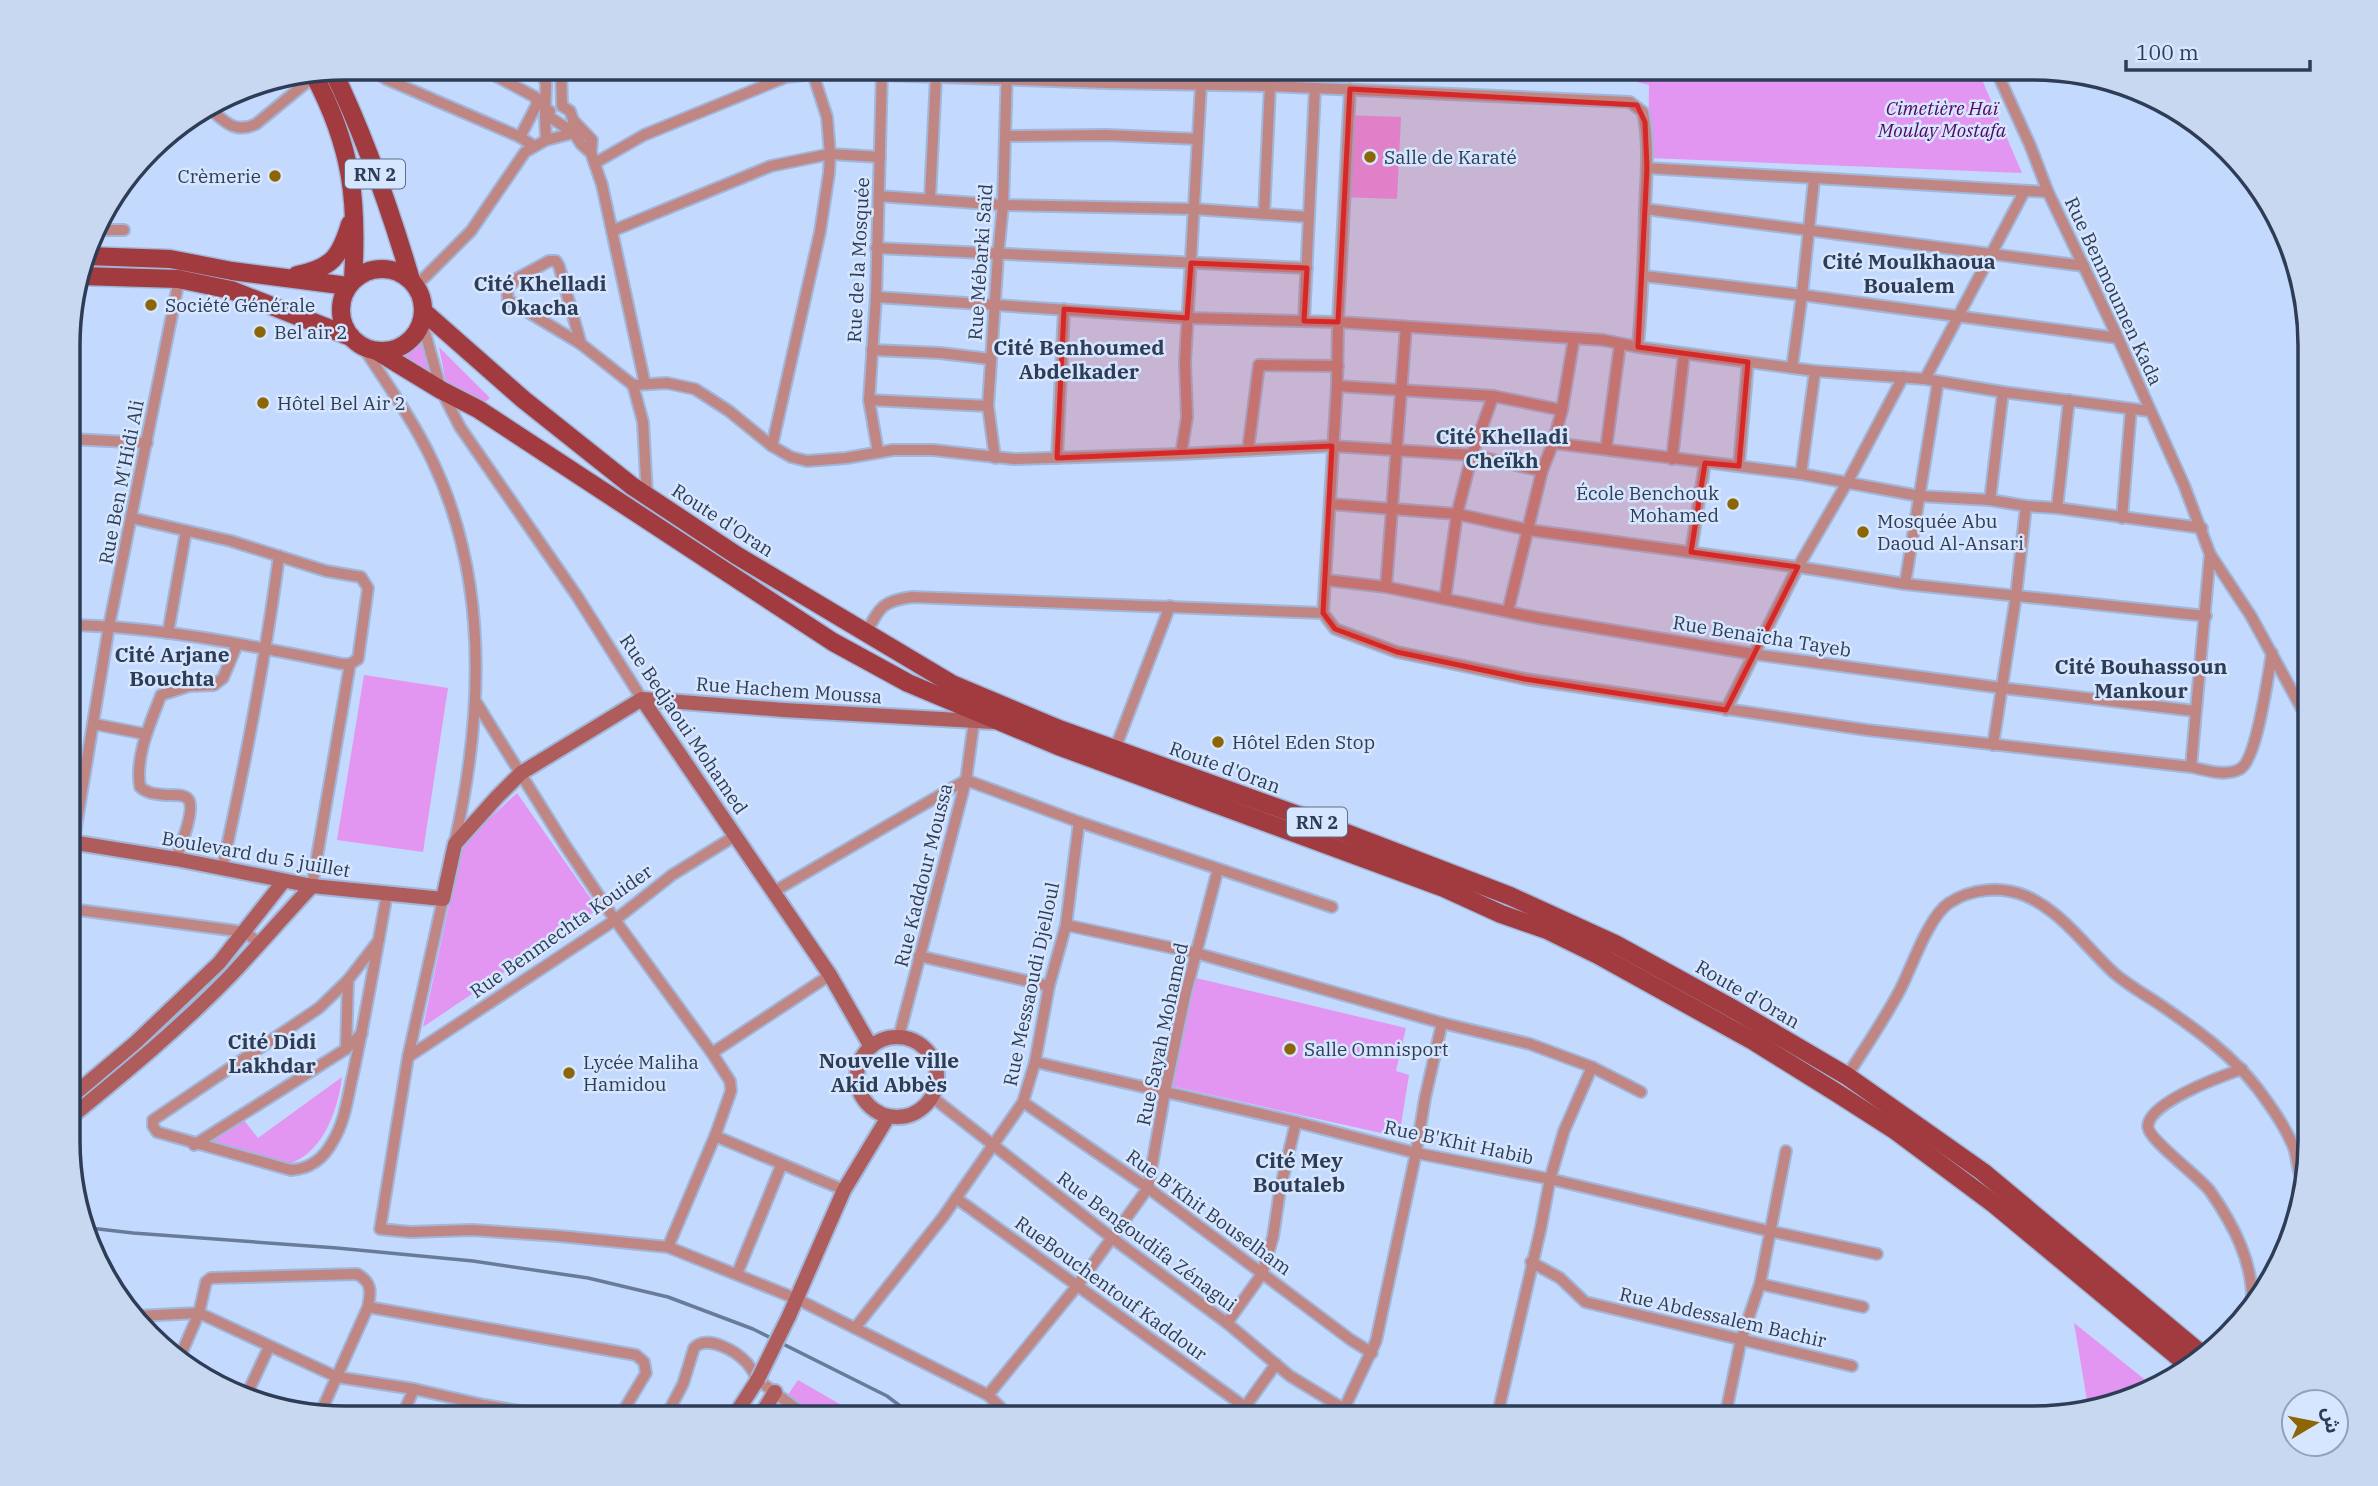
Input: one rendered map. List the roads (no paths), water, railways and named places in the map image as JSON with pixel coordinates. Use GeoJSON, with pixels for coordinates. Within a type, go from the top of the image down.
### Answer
{"type":"FeatureCollection","features":[{"type":"Feature","properties":{"kind":"main road","name":"RN 2"},"geometry":{"type":"LineString","coordinates":[[337,80],[414,283]]}},
{"type":"Feature","properties":{"kind":"main road","name":"RN 2"},"geometry":{"type":"LineString","coordinates":[[318,82],[337,124],[350,175],[355,207],[351,283]]}},
{"type":"Feature","properties":{"kind":"main road"},"geometry":{"type":"LineString","coordinates":[[287,276],[319,270],[334,259],[346,237],[355,207]]}},
{"type":"Feature","properties":{"kind":"main road"},"geometry":{"type":"LineString","coordinates":[[96,256],[184,261],[232,271],[351,283]]}},
{"type":"Feature","properties":{"kind":"main road"},"geometry":{"type":"LineString","coordinates":[[90,276],[178,279],[231,290],[363,345],[390,351],[412,340],[423,317],[421,295],[414,283],[393,270],[371,270],[351,283],[343,296],[341,317],[363,345]]}},
{"type":"Feature","properties":{"kind":"main road","name":"Route d'Oran"},"geometry":{"type":"LineString","coordinates":[[423,317],[647,496],[736,555],[952,684],[1059,729],[1320,823],[1510,896],[1615,944],[1735,1010],[1847,1076],[1983,1172],[2196,1349]]}},
{"type":"Feature","properties":{"kind":"main road","name":"RN 2"},"geometry":{"type":"LineString","coordinates":[[363,345],[441,390]]}},
{"type":"Feature","properties":{"kind":"main road","name":"Route d'Oran"},"geometry":{"type":"LineString","coordinates":[[441,390],[478,409],[833,642],[908,683],[1058,746],[1444,888],[1501,914],[1547,930],[1598,955],[1755,1042],[1896,1131],[1994,1204],[2182,1360]]}},
{"type":"Feature","properties":{"kind":"street"},"geometry":{"type":"LineString","coordinates":[[388,80],[520,137],[534,146]]}},
{"type":"Feature","properties":{"kind":"street"},"geometry":{"type":"LineString","coordinates":[[503,80],[537,98],[536,106],[520,137]]}},
{"type":"Feature","properties":{"kind":"street"},"geometry":{"type":"LineString","coordinates":[[544,80],[545,140]]}},
{"type":"Feature","properties":{"kind":"street"},"geometry":{"type":"LineString","coordinates":[[561,80],[562,106]]}},
{"type":"Feature","properties":{"kind":"street"},"geometry":{"type":"LineString","coordinates":[[593,158],[779,80]]}},
{"type":"Feature","properties":{"kind":"street"},"geometry":{"type":"LineString","coordinates":[[772,446],[820,232],[830,154],[827,117],[815,80]]}},
{"type":"Feature","properties":{"kind":"street","name":"Rue de la Mosquée"},"geometry":{"type":"LineString","coordinates":[[878,452],[869,400],[876,297],[882,80]]}},
{"type":"Feature","properties":{"kind":"street"},"geometry":{"type":"LineString","coordinates":[[930,198],[936,80]]}},
{"type":"Feature","properties":{"kind":"street","name":"Rue Mébarki Saïd"},"geometry":{"type":"LineString","coordinates":[[995,458],[988,406],[1003,205],[1007,80]]}},
{"type":"Feature","properties":{"kind":"street"},"geometry":{"type":"LineString","coordinates":[[1123,80],[1630,102],[1643,112],[1647,168],[1644,276],[1638,346]]}},
{"type":"Feature","properties":{"kind":"street"},"geometry":{"type":"LineString","coordinates":[[1181,454],[1187,417],[1185,362],[1201,80]]}},
{"type":"Feature","properties":{"kind":"street","name":"Rue Benmoumen Kada"},"geometry":{"type":"LineString","coordinates":[[2000,80],[2048,192],[2118,338],[2202,528],[2210,554]]}},
{"type":"Feature","properties":{"kind":"street"},"geometry":{"type":"LineString","coordinates":[[217,114],[237,128],[246,129],[256,124],[304,84]]}},
{"type":"Feature","properties":{"kind":"street"},"geometry":{"type":"LineString","coordinates":[[1264,214],[1270,86]]}},
{"type":"Feature","properties":{"kind":"street"},"geometry":{"type":"LineString","coordinates":[[1304,321],[1315,88]]}},
{"type":"Feature","properties":{"kind":"street"},"geometry":{"type":"LineString","coordinates":[[1350,89],[1327,580],[1323,612],[1335,629],[1397,652],[1525,679],[1867,730],[2230,772],[2239,770],[2247,763],[2272,653]]}},
{"type":"Feature","properties":{"kind":"street"},"geometry":{"type":"LineString","coordinates":[[545,114],[562,106]]}},
{"type":"Feature","properties":{"kind":"street"},"geometry":{"type":"LineString","coordinates":[[562,106],[570,111],[574,132],[593,158]]}},
{"type":"Feature","properties":{"kind":"street"},"geometry":{"type":"LineString","coordinates":[[545,114],[574,132]]}},
{"type":"Feature","properties":{"kind":"street"},"geometry":{"type":"LineString","coordinates":[[573,120],[592,140],[593,158],[602,185],[645,384]]}},
{"type":"Feature","properties":{"kind":"street"},"geometry":{"type":"LineString","coordinates":[[414,283],[471,231],[491,205],[520,158],[545,140],[574,132]]}},
{"type":"Feature","properties":{"kind":"street"},"geometry":{"type":"LineString","coordinates":[[1006,136],[1106,135],[1198,139]]}},
{"type":"Feature","properties":{"kind":"street"},"geometry":{"type":"LineString","coordinates":[[612,231],[752,173],[786,162],[830,154],[880,157]]}},
{"type":"Feature","properties":{"kind":"street"},"geometry":{"type":"LineString","coordinates":[[1647,168],[2048,192]]}},
{"type":"Feature","properties":{"kind":"street"},"geometry":{"type":"LineString","coordinates":[[1791,368],[1814,180]]}},
{"type":"Feature","properties":{"kind":"street"},"geometry":{"type":"LineString","coordinates":[[1925,379],[2024,192]]}},
{"type":"Feature","properties":{"kind":"street"},"geometry":{"type":"LineString","coordinates":[[879,195],[1003,205],[1194,209],[1309,217]]}},
{"type":"Feature","properties":{"kind":"street"},"geometry":{"type":"LineString","coordinates":[[1645,209],[2084,266]]}},
{"type":"Feature","properties":{"kind":"street"},"geometry":{"type":"LineString","coordinates":[[107,230],[124,230]]}},
{"type":"Feature","properties":{"kind":"street"},"geometry":{"type":"LineString","coordinates":[[876,248],[1307,268]]}},
{"type":"Feature","properties":{"kind":"street","name":"Rue Ben M'Hidi Ali"},"geometry":{"type":"LineString","coordinates":[[80,799],[109,626],[178,279],[184,261]]}},
{"type":"Feature","properties":{"kind":"street"},"geometry":{"type":"LineString","coordinates":[[581,344],[556,261],[549,261],[518,278],[507,288],[508,300],[513,305],[581,344],[633,385],[643,422],[647,496]]}},
{"type":"Feature","properties":{"kind":"street"},"geometry":{"type":"LineString","coordinates":[[1644,276],[2118,338]]}},
{"type":"Feature","properties":{"kind":"street"},"geometry":{"type":"LineString","coordinates":[[876,297],[1187,318],[1338,322],[1574,338],[1815,371],[1925,379],[2149,411]]}},
{"type":"Feature","properties":{"kind":"street"},"geometry":{"type":"LineString","coordinates":[[1057,458],[1064,309]]}},
{"type":"Feature","properties":{"kind":"street","name":"Rue Bedjaoui Mohamed"},"geometry":{"type":"LineString","coordinates":[[423,317],[441,390],[460,427],[830,975],[870,1045]]}},
{"type":"Feature","properties":{"kind":"street"},"geometry":{"type":"LineString","coordinates":[[1386,587],[1406,327]]}},
{"type":"Feature","properties":{"kind":"street"},"geometry":{"type":"LineString","coordinates":[[1508,611],[1542,471],[1562,410],[1574,338]]}},
{"type":"Feature","properties":{"kind":"street"},"geometry":{"type":"LineString","coordinates":[[1606,449],[1620,344]]}},
{"type":"Feature","properties":{"kind":"street"},"geometry":{"type":"LineString","coordinates":[[363,345],[433,462],[457,528],[472,605],[477,659],[476,702],[465,799],[408,1057],[380,1230],[472,1230],[668,1247],[797,1299],[988,1395],[999,1406]]}},
{"type":"Feature","properties":{"kind":"street"},"geometry":{"type":"LineString","coordinates":[[872,350],[940,353],[990,359]]}},
{"type":"Feature","properties":{"kind":"street"},"geometry":{"type":"LineString","coordinates":[[1672,459],[1684,354]]}},
{"type":"Feature","properties":{"kind":"street"},"geometry":{"type":"LineString","coordinates":[[1739,466],[1748,362]]}},
{"type":"Feature","properties":{"kind":"street"},"geometry":{"type":"LineString","coordinates":[[1248,450],[1259,365],[1338,366]]}},
{"type":"Feature","properties":{"kind":"street"},"geometry":{"type":"LineString","coordinates":[[1801,474],[1815,371]]}},
{"type":"Feature","properties":{"kind":"street"},"geometry":{"type":"LineString","coordinates":[[1726,710],[1798,567],[1848,481],[1903,377]]}},
{"type":"Feature","properties":{"kind":"street"},"geometry":{"type":"LineString","coordinates":[[1905,584],[1938,382]]}},
{"type":"Feature","properties":{"kind":"street"},"geometry":{"type":"LineString","coordinates":[[633,385],[667,383],[695,389],[729,411],[772,446],[791,457],[807,461],[893,450],[933,450],[995,458],[1057,458],[1332,446],[1472,455],[1542,471]]}},
{"type":"Feature","properties":{"kind":"street"},"geometry":{"type":"LineString","coordinates":[[1337,386],[1493,397],[1562,410]]}},
{"type":"Feature","properties":{"kind":"street"},"geometry":{"type":"LineString","coordinates":[[1990,500],[2003,392]]}},
{"type":"Feature","properties":{"kind":"street"},"geometry":{"type":"LineString","coordinates":[[1445,598],[1457,514],[1472,455],[1493,397]]}},
{"type":"Feature","properties":{"kind":"street"},"geometry":{"type":"LineString","coordinates":[[869,400],[988,406]]}},
{"type":"Feature","properties":{"kind":"street"},"geometry":{"type":"LineString","coordinates":[[2057,508],[2069,400]]}},
{"type":"Feature","properties":{"kind":"street"},"geometry":{"type":"LineString","coordinates":[[2122,518],[2131,410]]}},
{"type":"Feature","properties":{"kind":"street"},"geometry":{"type":"LineString","coordinates":[[80,439],[147,443]]}},
{"type":"Feature","properties":{"kind":"street"},"geometry":{"type":"LineString","coordinates":[[1553,443],[1801,474],[1919,496],[1990,500],[2202,528]]}},
{"type":"Feature","properties":{"kind":"street"},"geometry":{"type":"LineString","coordinates":[[1691,552],[1705,463]]}},
{"type":"Feature","properties":{"kind":"street"},"geometry":{"type":"LineString","coordinates":[[1330,504],[1457,514],[1529,530],[1905,584],[2206,616]]}},
{"type":"Feature","properties":{"kind":"street"},"geometry":{"type":"LineString","coordinates":[[1993,745],[2016,596],[2026,506]]}},
{"type":"Feature","properties":{"kind":"street"},"geometry":{"type":"LineString","coordinates":[[80,625],[168,633],[350,664],[358,659],[368,588],[361,577],[132,518]]}},
{"type":"Feature","properties":{"kind":"street"},"geometry":{"type":"LineString","coordinates":[[168,633],[186,531]]}},
{"type":"Feature","properties":{"kind":"street"},"geometry":{"type":"LineString","coordinates":[[2191,767],[2210,554]]}},
{"type":"Feature","properties":{"kind":"street"},"geometry":{"type":"LineString","coordinates":[[2210,554],[2251,615],[2298,701]]}},
{"type":"Feature","properties":{"kind":"street"},"geometry":{"type":"LineString","coordinates":[[222,869],[267,649],[279,556]]}},
{"type":"Feature","properties":{"kind":"street","name":"Rue Benaïcha Tayeb"},"geometry":{"type":"LineString","coordinates":[[1327,580],[1386,587],[1538,618],[1753,654],[2001,688],[2195,710]]}},
{"type":"Feature","properties":{"kind":"street"},"geometry":{"type":"LineString","coordinates":[[866,633],[879,608],[892,600],[912,597],[1323,612]]}},
{"type":"Feature","properties":{"kind":"street"},"geometry":{"type":"LineString","coordinates":[[1115,749],[1170,606]]}},
{"type":"Feature","properties":{"kind":"street"},"geometry":{"type":"LineString","coordinates":[[176,859],[190,812],[190,803],[182,796],[151,793],[140,787],[145,734],[161,695],[189,686],[214,685],[223,678],[237,645]]}},
{"type":"Feature","properties":{"kind":"street"},"geometry":{"type":"LineString","coordinates":[[80,1110],[186,1018],[232,973],[312,886],[350,664]]}},
{"type":"Feature","properties":{"kind":"street"},"geometry":{"type":"LineString","coordinates":[[455,844],[521,773],[642,699]]}},
{"type":"Feature","properties":{"kind":"street","name":"Rue Hachem Moussa"},"geometry":{"type":"LineString","coordinates":[[642,699],[1005,723]]}},
{"type":"Feature","properties":{"kind":"street"},"geometry":{"type":"LineString","coordinates":[[476,702],[615,920],[729,1077],[732,1087],[715,1136],[668,1247]]}},
{"type":"Feature","properties":{"kind":"street","name":"Rue Kaddour Moussa"},"geometry":{"type":"LineString","coordinates":[[899,1036],[966,780],[974,721]]}},
{"type":"Feature","properties":{"kind":"street"},"geometry":{"type":"LineString","coordinates":[[94,724],[145,734]]}},
{"type":"Feature","properties":{"kind":"street"},"geometry":{"type":"LineString","coordinates":[[773,892],[966,780],[1079,822],[1332,907]]}},
{"type":"Feature","properties":{"kind":"street","name":"Rue Messaoudi Djelloul"},"geometry":{"type":"LineString","coordinates":[[855,1328],[995,1146],[1023,1102],[1035,1062],[1049,985],[1066,925],[1079,822]]}},
{"type":"Feature","properties":{"kind":"street","name":"Rue Benmechta Kouider"},"geometry":{"type":"LineString","coordinates":[[408,1057],[615,920],[672,876],[735,836]]}},
{"type":"Feature","properties":{"kind":"street","name":"Boulevard du 5 juillet"},"geometry":{"type":"LineString","coordinates":[[80,848],[176,859],[283,882],[443,899]]}},
{"type":"Feature","properties":{"kind":"street","name":"Rue Sayah Mohamed"},"geometry":{"type":"LineString","coordinates":[[988,1395],[1077,1286],[1148,1188],[1165,1092],[1196,953],[1219,869]]}},
{"type":"Feature","properties":{"kind":"street"},"geometry":{"type":"LineString","coordinates":[[80,1089],[136,1042],[219,963],[283,882]]}},
{"type":"Feature","properties":{"kind":"street"},"geometry":{"type":"LineString","coordinates":[[1847,1076],[1901,989],[1910,965],[1937,917],[1948,904],[1967,894],[1986,889],[2005,890],[2026,896],[2045,908],[2115,973],[2189,1024],[2242,1069],[2281,1121],[2297,1162]]}},
{"type":"Feature","properties":{"kind":"street"},"geometry":{"type":"LineString","coordinates":[[379,940],[348,980],[319,1008],[153,1120],[157,1132],[291,1170],[305,1169],[318,1160],[334,1141],[345,1108],[362,1033],[379,940],[387,894]]}},
{"type":"Feature","properties":{"kind":"street"},"geometry":{"type":"LineString","coordinates":[[80,910],[245,932],[258,943]]}},
{"type":"Feature","properties":{"kind":"street"},"geometry":{"type":"LineString","coordinates":[[1066,925],[1196,953],[1442,1023],[1530,1044],[1592,1067],[1641,1092]]}},
{"type":"Feature","properties":{"kind":"street"},"geometry":{"type":"LineString","coordinates":[[919,956],[1049,985]]}},
{"type":"Feature","properties":{"kind":"street"},"geometry":{"type":"LineString","coordinates":[[712,1053],[830,975]]}},
{"type":"Feature","properties":{"kind":"street"},"geometry":{"type":"LineString","coordinates":[[346,1049],[348,980]]}},
{"type":"Feature","properties":{"kind":"street"},"geometry":{"type":"LineString","coordinates":[[1346,1406],[1376,1341],[1416,1153],[1424,1098],[1442,1023]]}},
{"type":"Feature","properties":{"kind":"street"},"geometry":{"type":"LineString","coordinates":[[194,1144],[346,1049],[362,1033]]}},
{"type":"Feature","properties":{"kind":"street"},"geometry":{"type":"LineString","coordinates":[[899,1036],[910,1038],[922,1045],[931,1055],[937,1083],[932,1097],[923,1108],[912,1115],[888,1117],[868,1105],[860,1094],[857,1065],[870,1045],[884,1038],[899,1036]]}},
{"type":"Feature","properties":{"kind":"street","name":"Rue B'Khit Habib"},"geometry":{"type":"LineString","coordinates":[[1035,1062],[1296,1122],[1416,1153],[1550,1179],[1877,1254]]}},
{"type":"Feature","properties":{"kind":"street"},"geometry":{"type":"LineString","coordinates":[[1499,1406],[1550,1179],[1564,1131],[1592,1067]]}},
{"type":"Feature","properties":{"kind":"street"},"geometry":{"type":"LineString","coordinates":[[2242,1069],[2193,1088],[2159,1110],[2147,1125],[2156,1142],[2201,1180],[2221,1208],[2246,1258],[2251,1291]]}},
{"type":"Feature","properties":{"kind":"street","name":"Rue Bengoudifa Zénagui"},"geometry":{"type":"LineString","coordinates":[[932,1097],[1112,1238],[1227,1323],[1290,1376],[1333,1406]]}},
{"type":"Feature","properties":{"kind":"street","name":"Rue B'Khit Bouselham"},"geometry":{"type":"LineString","coordinates":[[1023,1102],[1148,1188],[1372,1353]]}},
{"type":"Feature","properties":{"kind":"street"},"geometry":{"type":"LineString","coordinates":[[741,1406],[758,1379],[789,1316],[844,1190],[888,1117]]}},
{"type":"Feature","properties":{"kind":"street"},"geometry":{"type":"LineString","coordinates":[[1227,1323],[1262,1274],[1273,1237],[1280,1190],[1296,1122]]}},
{"type":"Feature","properties":{"kind":"street"},"geometry":{"type":"LineString","coordinates":[[715,1136],[781,1166],[844,1190]]}},
{"type":"Feature","properties":{"kind":"street"},"geometry":{"type":"LineString","coordinates":[[1727,1406],[1741,1340],[1760,1284],[1786,1151]]}},
{"type":"Feature","properties":{"kind":"street"},"geometry":{"type":"LineString","coordinates":[[737,1274],[781,1166]]}},
{"type":"Feature","properties":{"kind":"street","name":"RueBouchentouf Kaddour"},"geometry":{"type":"LineString","coordinates":[[956,1198],[1236,1406]]}},
{"type":"Feature","properties":{"kind":"street","name":"Rue Abdessalem Bachir"},"geometry":{"type":"LineString","coordinates":[[1531,1262],[1560,1278],[1586,1302],[1852,1366]]}},
{"type":"Feature","properties":{"kind":"street"},"geometry":{"type":"LineString","coordinates":[[183,1350],[198,1312],[206,1282],[211,1278],[357,1274],[366,1279],[370,1289],[368,1307],[324,1405]]}},
{"type":"Feature","properties":{"kind":"street"},"geometry":{"type":"LineString","coordinates":[[1760,1284],[1863,1307]]}},
{"type":"Feature","properties":{"kind":"street"},"geometry":{"type":"LineString","coordinates":[[368,1307],[636,1355],[645,1362],[646,1373],[626,1406]]}},
{"type":"Feature","properties":{"kind":"street"},"geometry":{"type":"LineString","coordinates":[[146,1315],[198,1312],[337,1377],[414,1389],[490,1406]]}},
{"type":"Feature","properties":{"kind":"street"},"geometry":{"type":"LineString","coordinates":[[671,1406],[683,1384],[694,1348],[701,1342],[718,1344],[741,1357],[758,1379],[793,1406]]}},
{"type":"Feature","properties":{"kind":"street"},"geometry":{"type":"LineString","coordinates":[[250,1387],[269,1347]]}},
{"type":"Feature","properties":{"kind":"street"},"geometry":{"type":"LineString","coordinates":[[1248,1406],[1276,1364]]}},
{"type":"Feature","properties":{"kind":"street"},"geometry":{"type":"LineString","coordinates":[[406,1406],[414,1389]]}},
{"type":"Feature","properties":{"kind":"street"},"geometry":{"type":"LineString","coordinates":[[766,1406],[775,1392]]}},
{"type":"Feature","properties":{"kind":"railway"},"geometry":{"type":"LineString","coordinates":[[96,1229],[473,1261],[588,1278],[668,1297],[753,1329],[887,1396],[900,1406]]}},
{"type":"Feature","properties":{"kind":"place","name":"Salle de Karaté"},"geometry":{"type":"Point","coordinates":[1370,157]}},
{"type":"Feature","properties":{"kind":"place","name":"Crèmerie"},"geometry":{"type":"Point","coordinates":[275,176]}},
{"type":"Feature","properties":{"kind":"place","name":"Société Générale"},"geometry":{"type":"Point","coordinates":[151,305]}},
{"type":"Feature","properties":{"kind":"place","name":"Bel air 2"},"geometry":{"type":"Point","coordinates":[260,332]}},
{"type":"Feature","properties":{"kind":"place","name":"Hôtel Bel Air 2"},"geometry":{"type":"Point","coordinates":[263,403]}},
{"type":"Feature","properties":{"kind":"place","name":"École Benchouk Mohamed"},"geometry":{"type":"Point","coordinates":[1733,504]}},
{"type":"Feature","properties":{"kind":"place","name":"Mosquée Abu Daoud Al-Ansari"},"geometry":{"type":"Point","coordinates":[1863,532]}},
{"type":"Feature","properties":{"kind":"place","name":"Hôtel Eden Stop"},"geometry":{"type":"Point","coordinates":[1218,742]}},
{"type":"Feature","properties":{"kind":"place","name":"Salle Omnisport"},"geometry":{"type":"Point","coordinates":[1290,1049]}},
{"type":"Feature","properties":{"kind":"place","name":"Lycée Maliha Hamidou"},"geometry":{"type":"Point","coordinates":[569,1073]}},
{"type":"Feature","properties":{"kind":"district","name":"Cité Moulkhaoua Boualem"},"geometry":{"type":"Point","coordinates":[1909,273]}},
{"type":"Feature","properties":{"kind":"district","name":"Cité Khelladi Okacha"},"geometry":{"type":"Point","coordinates":[540,295]}},
{"type":"Feature","properties":{"kind":"district","name":"Cité Benhoumed Abdelkader"},"geometry":{"type":"Point","coordinates":[1079,359]}},
{"type":"Feature","properties":{"kind":"district","name":"Cité Khelladi Cheïkh"},"geometry":{"type":"Point","coordinates":[1502,448]}},
{"type":"Feature","properties":{"kind":"district","name":"Cité Arjane Bouchta"},"geometry":{"type":"Point","coordinates":[172,666]}},
{"type":"Feature","properties":{"kind":"district","name":"Cité Bouhassoun Mankour"},"geometry":{"type":"Point","coordinates":[2141,678]}},
{"type":"Feature","properties":{"kind":"district","name":"Cité Didi Lakhdar"},"geometry":{"type":"Point","coordinates":[272,1053]}},
{"type":"Feature","properties":{"kind":"district","name":"Nouvelle ville Akid Abbès"},"geometry":{"type":"Point","coordinates":[889,1072]}},
{"type":"Feature","properties":{"kind":"district","name":"Cité Mey Boutaleb"},"geometry":{"type":"Point","coordinates":[1299,1172]}},
{"type":"Feature","properties":{"kind":"park label","name":"Cimetière Haï Moulay Mostafa"},"geometry":{"type":"Point","coordinates":[1942,119]}}]}
